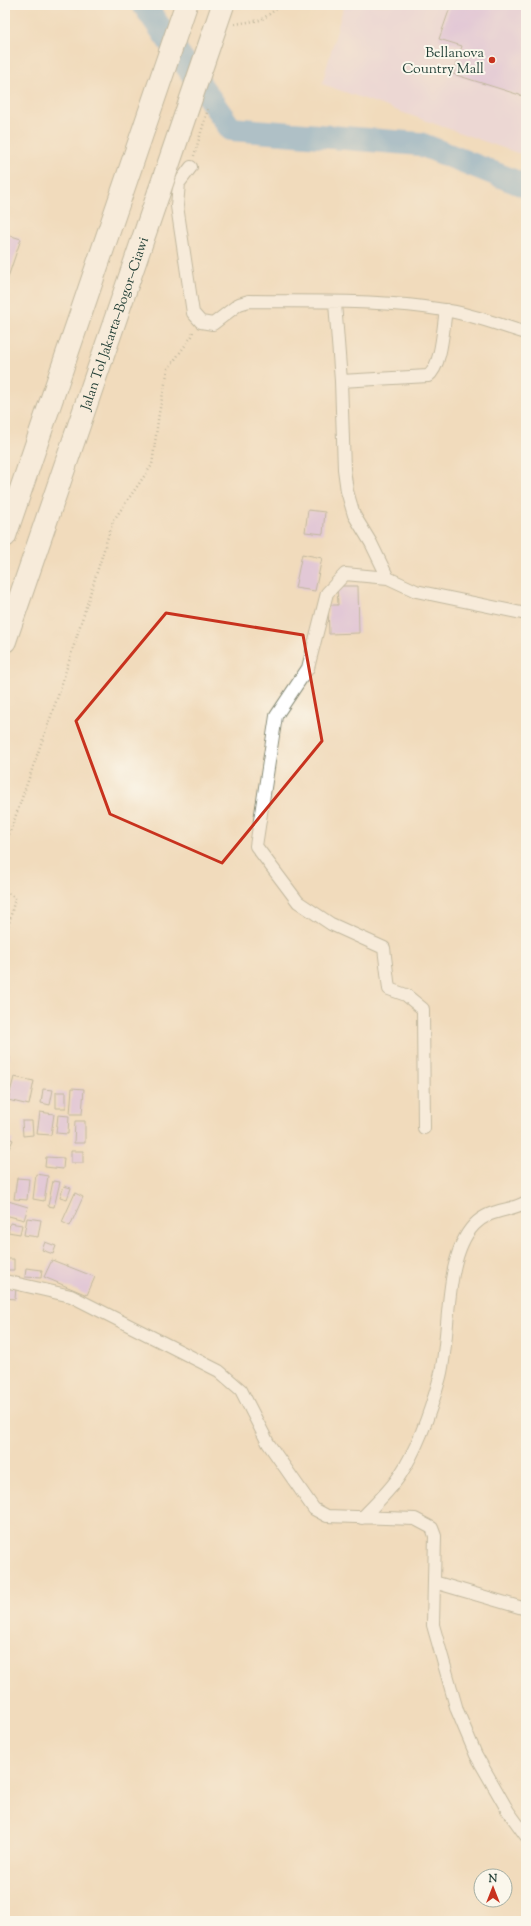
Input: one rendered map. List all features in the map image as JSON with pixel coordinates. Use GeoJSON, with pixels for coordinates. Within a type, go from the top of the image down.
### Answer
{"type":"FeatureCollection","features":[{"type":"Feature","properties":{"kind":"highway"},"geometry":{"type":"LineString","coordinates":[[5,536],[186,5]]}},
{"type":"Feature","properties":{"kind":"highway","name":"Jalan Tol Jakarta–Bogor–Ciawi"},"geometry":{"type":"LineString","coordinates":[[5,641],[159,192],[227,8]]}},
{"type":"Feature","properties":{"kind":"street"},"geometry":{"type":"LineString","coordinates":[[215,5],[216,7],[227,8]]}},
{"type":"Feature","properties":{"kind":"street"},"geometry":{"type":"LineString","coordinates":[[191,167],[179,183],[177,206],[193,313],[201,322],[213,324],[239,304],[249,301],[405,305],[446,310],[526,333]]}},
{"type":"Feature","properties":{"kind":"street"},"geometry":{"type":"LineString","coordinates":[[335,303],[341,381],[344,468],[347,491],[354,515],[371,543],[388,578]]}},
{"type":"Feature","properties":{"kind":"street"},"geometry":{"type":"LineString","coordinates":[[341,381],[428,376],[431,374],[438,364],[446,310]]}},
{"type":"Feature","properties":{"kind":"street"},"geometry":{"type":"LineString","coordinates":[[424,1128],[423,1009],[406,995],[389,989],[384,948],[332,924],[298,902],[256,846],[276,716],[308,668],[326,593],[345,574],[388,578],[416,591],[526,614]]}},
{"type":"Feature","properties":{"kind":"street"},"geometry":{"type":"LineString","coordinates":[[362,1518],[400,1476],[426,1423],[440,1376],[453,1274],[458,1255],[466,1237],[474,1225],[491,1213],[526,1202]]}},
{"type":"Feature","properties":{"kind":"street"},"geometry":{"type":"LineString","coordinates":[[5,1281],[71,1296],[219,1371],[241,1390],[268,1443],[314,1509],[327,1516],[415,1519],[432,1528],[435,1536],[433,1625],[461,1721],[476,1755],[508,1811],[526,1836]]}},
{"type":"Feature","properties":{"kind":"street"},"geometry":{"type":"LineString","coordinates":[[434,1582],[526,1609]]}},
{"type":"Feature","properties":{"kind":"path"},"geometry":{"type":"LineString","coordinates":[[232,24],[261,20],[282,5]]}},
{"type":"Feature","properties":{"kind":"path"},"geometry":{"type":"LineString","coordinates":[[196,148],[208,106]]}},
{"type":"Feature","properties":{"kind":"path"},"geometry":{"type":"LineString","coordinates":[[5,846],[58,696],[113,521],[152,465],[159,413],[168,369],[192,336],[196,316]]}},
{"type":"Feature","properties":{"kind":"path"},"geometry":{"type":"LineString","coordinates":[[5,891],[15,898],[5,940]]}},
{"type":"Feature","properties":{"kind":"highlighted area"},"geometry":{"type":"Polygon","coordinates":[[[166,613],[303,635],[322,741],[222,863],[110,814],[76,721],[166,613]]]}},
{"type":"Feature","properties":{"kind":"shaded area"},"geometry":{"type":"Polygon","coordinates":[[[344,5],[526,5],[526,156],[322,84],[344,5]]]}},
{"type":"Feature","properties":{"kind":"building","name":"Bellanova Country Mall"},"geometry":{"type":"Polygon","coordinates":[[[451,5],[526,5],[526,97],[453,74],[462,46],[439,39],[451,5]]]}},
{"type":"Feature","properties":{"kind":"building"},"geometry":{"type":"Polygon","coordinates":[[[5,234],[21,239],[5,286],[5,234]]]}},
{"type":"Feature","properties":{"kind":"building"},"geometry":{"type":"Polygon","coordinates":[[[308,510],[325,512],[323,534],[305,532],[308,510]]]}},
{"type":"Feature","properties":{"kind":"building"},"geometry":{"type":"Polygon","coordinates":[[[302,554],[322,558],[315,591],[295,588],[302,554]]]}},
{"type":"Feature","properties":{"kind":"building"},"geometry":{"type":"Polygon","coordinates":[[[337,586],[358,586],[359,633],[329,634],[328,605],[338,605],[337,586]]]}},
{"type":"Feature","properties":{"kind":"building"},"geometry":{"type":"Polygon","coordinates":[[[7,1046],[10,1059],[5,1060],[5,1047],[7,1046]]]}},
{"type":"Feature","properties":{"kind":"building"},"geometry":{"type":"Polygon","coordinates":[[[14,1077],[34,1081],[29,1105],[8,1100],[14,1077]]]}},
{"type":"Feature","properties":{"kind":"building"},"geometry":{"type":"Polygon","coordinates":[[[72,1088],[84,1089],[82,1114],[70,1114],[72,1088]]]}},
{"type":"Feature","properties":{"kind":"building"},"geometry":{"type":"Polygon","coordinates":[[[43,1089],[53,1090],[50,1105],[41,1103],[43,1089]]]}},
{"type":"Feature","properties":{"kind":"building"},"geometry":{"type":"Polygon","coordinates":[[[56,1092],[66,1092],[66,1108],[56,1108],[56,1092]]]}},
{"type":"Feature","properties":{"kind":"building"},"geometry":{"type":"Polygon","coordinates":[[[40,1112],[54,1114],[51,1135],[37,1134],[40,1112]]]}},
{"type":"Feature","properties":{"kind":"building"},"geometry":{"type":"Polygon","coordinates":[[[58,1115],[69,1116],[68,1134],[56,1133],[58,1115]]]}},
{"type":"Feature","properties":{"kind":"building"},"geometry":{"type":"Polygon","coordinates":[[[22,1121],[32,1121],[33,1135],[23,1136],[22,1121]]]}},
{"type":"Feature","properties":{"kind":"building"},"geometry":{"type":"Polygon","coordinates":[[[75,1121],[85,1121],[85,1143],[74,1143],[75,1121]]]}},
{"type":"Feature","properties":{"kind":"building"},"geometry":{"type":"Polygon","coordinates":[[[5,1136],[13,1140],[5,1157],[5,1136]]]}},
{"type":"Feature","properties":{"kind":"building"},"geometry":{"type":"Polygon","coordinates":[[[71,1151],[83,1151],[83,1163],[71,1163],[71,1151]]]}},
{"type":"Feature","properties":{"kind":"building"},"geometry":{"type":"Polygon","coordinates":[[[46,1157],[64,1158],[63,1169],[45,1167],[46,1157]]]}},
{"type":"Feature","properties":{"kind":"building"},"geometry":{"type":"Polygon","coordinates":[[[36,1174],[48,1176],[44,1201],[33,1199],[36,1174]]]}},
{"type":"Feature","properties":{"kind":"building"},"geometry":{"type":"Polygon","coordinates":[[[17,1178],[29,1179],[27,1200],[14,1199],[17,1178]]]}},
{"type":"Feature","properties":{"kind":"building"},"geometry":{"type":"Polygon","coordinates":[[[53,1181],[60,1182],[54,1207],[48,1206],[53,1181]]]}},
{"type":"Feature","properties":{"kind":"building"},"geometry":{"type":"Polygon","coordinates":[[[64,1186],[71,1188],[67,1199],[60,1197],[64,1186]]]}},
{"type":"Feature","properties":{"kind":"building"},"geometry":{"type":"Polygon","coordinates":[[[75,1193],[83,1197],[70,1226],[62,1222],[75,1193]]]}},
{"type":"Feature","properties":{"kind":"building"},"geometry":{"type":"Polygon","coordinates":[[[5,1200],[28,1207],[24,1220],[5,1215],[5,1200]]]}},
{"type":"Feature","properties":{"kind":"building"},"geometry":{"type":"Polygon","coordinates":[[[27,1218],[41,1220],[38,1237],[24,1235],[27,1218]]]}},
{"type":"Feature","properties":{"kind":"building"},"geometry":{"type":"Polygon","coordinates":[[[10,1223],[22,1225],[20,1234],[8,1232],[10,1223]]]}},
{"type":"Feature","properties":{"kind":"building"},"geometry":{"type":"Polygon","coordinates":[[[45,1242],[56,1246],[53,1254],[42,1250],[45,1242]]]}},
{"type":"Feature","properties":{"kind":"building"},"geometry":{"type":"Polygon","coordinates":[[[5,1259],[14,1259],[14,1270],[5,1270],[5,1259]]]}},
{"type":"Feature","properties":{"kind":"building"},"geometry":{"type":"Polygon","coordinates":[[[52,1260],[95,1277],[87,1295],[44,1277],[52,1260]]]}},
{"type":"Feature","properties":{"kind":"building"},"geometry":{"type":"Polygon","coordinates":[[[26,1268],[42,1270],[41,1278],[25,1277],[26,1268]]]}},
{"type":"Feature","properties":{"kind":"building"},"geometry":{"type":"Polygon","coordinates":[[[5,1287],[16,1288],[15,1299],[5,1298],[5,1287]]]}},
{"type":"Feature","properties":{"kind":"waterway"},"geometry":{"type":"LineString","coordinates":[[144,5],[231,129],[420,144],[526,186]]}},
{"type":"Feature","properties":{"kind":"place","name":"Bellanova Country Mall"},"geometry":{"type":"Point","coordinates":[492,60]}}]}
